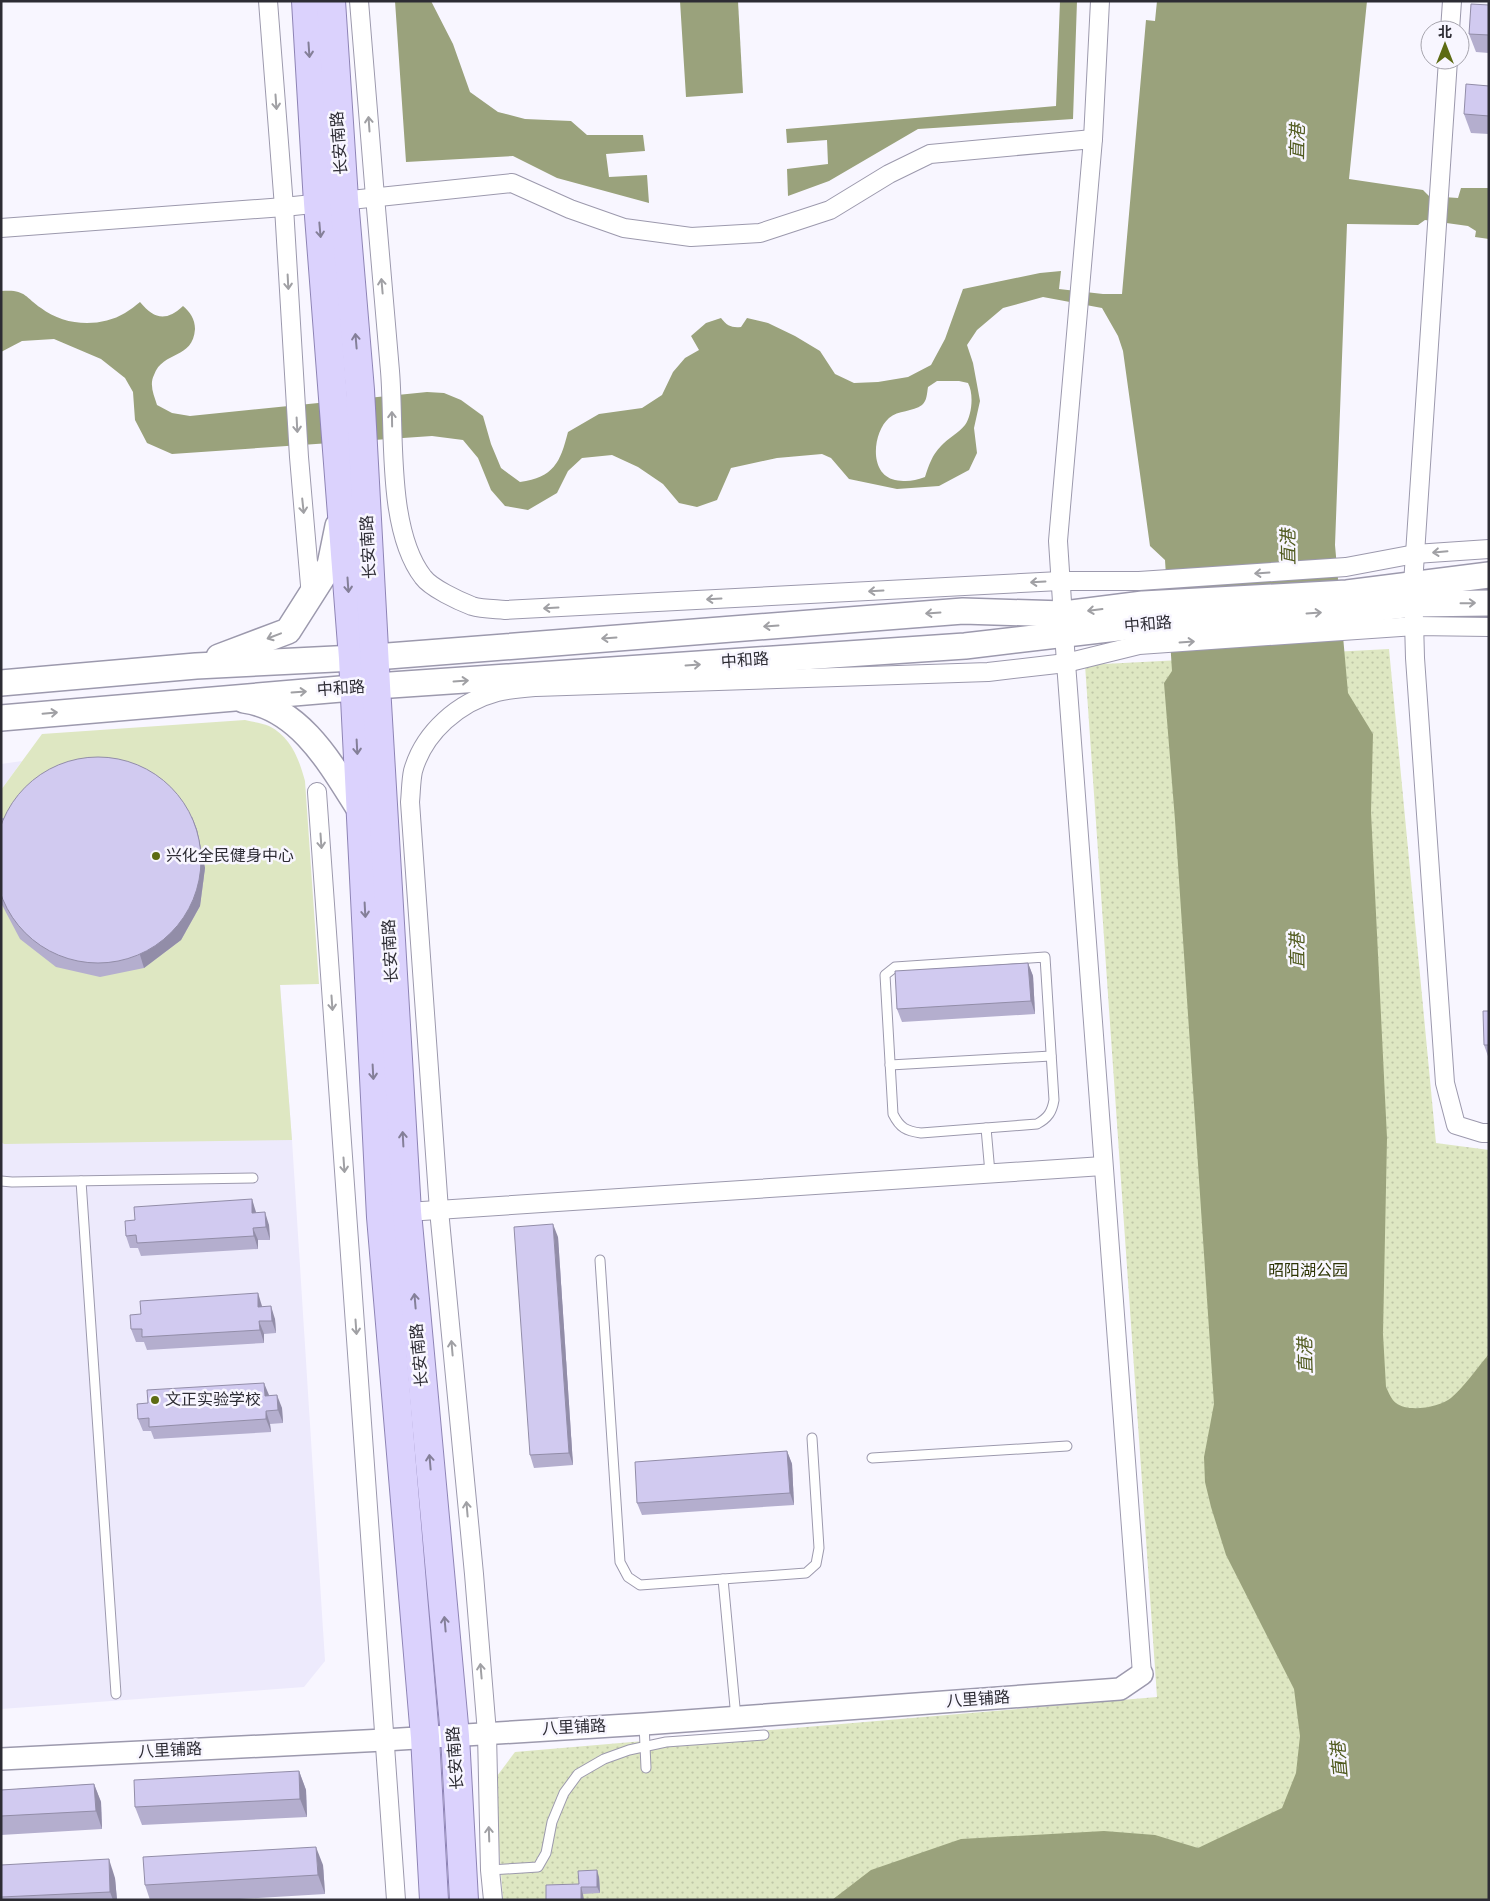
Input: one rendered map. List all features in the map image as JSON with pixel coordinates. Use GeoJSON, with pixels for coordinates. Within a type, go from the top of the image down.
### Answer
{"type":"FeatureCollection","features":[{"type":"Feature","properties":{"kind":"main road","name":"长安南路"},"geometry":{"type":"LineString","coordinates":[[306,1],[331,201],[360,390],[343,506],[364,657]]}},
{"type":"Feature","properties":{"kind":"main road","name":"长安南路"},"geometry":{"type":"LineString","coordinates":[[331,1],[333,393],[350,448],[365,687],[407,1212],[455,1736],[464,1900]]}},
{"type":"Feature","properties":{"kind":"main road"},"geometry":{"type":"LineString","coordinates":[[196,666],[288,631],[330,564],[343,506]]}},
{"type":"Feature","properties":{"kind":"main road","name":"中和路"},"geometry":{"type":"LineString","coordinates":[[1414,605],[1489,575]]}},
{"type":"Feature","properties":{"kind":"main road","name":"中和路"},"geometry":{"type":"LineString","coordinates":[[1,718],[365,687],[965,646],[1064,623],[1141,614],[1350,611],[1414,605],[1489,603]]}},
{"type":"Feature","properties":{"kind":"main road","name":"中和路"},"geometry":{"type":"LineString","coordinates":[[1,682],[196,666],[364,657],[963,611],[1064,623]]}},
{"type":"Feature","properties":{"kind":"main road","name":"长安南路"},"geometry":{"type":"LineString","coordinates":[[365,687],[360,810],[380,1217],[424,1737],[434,1900]]}},
{"type":"Feature","properties":{"kind":"main road"},"geometry":{"type":"LineString","coordinates":[[227,698],[256,702],[280,713],[298,727],[316,745],[360,810]]}},
{"type":"Feature","properties":{"kind":"street"},"geometry":{"type":"LineString","coordinates":[[268,1],[284,206],[298,457],[311,597]]}},
{"type":"Feature","properties":{"kind":"street"},"geometry":{"type":"LineString","coordinates":[[359,1],[391,387],[393,452],[398,506],[406,544],[423,578],[444,593],[472,606],[505,610],[1060,581],[1141,614]]}},
{"type":"Feature","properties":{"kind":"street"},"geometry":{"type":"LineString","coordinates":[[1100,1],[1093,139],[1058,541],[1142,1674]]}},
{"type":"Feature","properties":{"kind":"street"},"geometry":{"type":"LineString","coordinates":[[1451,20],[1452,1]]}},
{"type":"Feature","properties":{"kind":"street"},"geometry":{"type":"LineString","coordinates":[[1447,70],[1415,554],[1416,668],[1444,1083],[1456,1125],[1482,1133],[1489,1133]]}},
{"type":"Feature","properties":{"kind":"street"},"geometry":{"type":"LineString","coordinates":[[1,228],[375,198],[512,183],[570,209],[624,228],[692,237],[760,233],[830,210],[889,174],[930,154],[1093,139]]}},
{"type":"Feature","properties":{"kind":"street"},"geometry":{"type":"LineString","coordinates":[[493,1900],[490,1870],[486,1733],[473,1564],[439,1210],[410,802],[413,771],[423,749],[442,722],[467,704],[497,692],[536,687],[988,672],[1066,663],[1141,614],[1346,567],[1415,554],[1489,549]]}},
{"type":"Feature","properties":{"kind":"street"},"geometry":{"type":"LineString","coordinates":[[1414,605],[1489,628]]}},
{"type":"Feature","properties":{"kind":"street"},"geometry":{"type":"LineString","coordinates":[[317,792],[396,1900]]}},
{"type":"Feature","properties":{"kind":"street"},"geometry":{"type":"LineString","coordinates":[[407,1212],[1103,1166]]}},
{"type":"Feature","properties":{"kind":"street","name":"八里铺路"},"geometry":{"type":"LineString","coordinates":[[1,1759],[384,1740],[736,1718],[1120,1689],[1142,1674]]}},
{"type":"Feature","properties":{"kind":"lane"},"geometry":{"type":"LineString","coordinates":[[1045,957],[1051,1056],[1054,1100],[1052,1110],[1046,1119],[1037,1124],[921,1133],[908,1131],[899,1125],[893,1114],[885,975],[894,967],[1045,957]]}},
{"type":"Feature","properties":{"kind":"lane"},"geometry":{"type":"LineString","coordinates":[[890,1065],[1051,1056]]}},
{"type":"Feature","properties":{"kind":"lane"},"geometry":{"type":"LineString","coordinates":[[986,1128],[990,1173]]}},
{"type":"Feature","properties":{"kind":"lane"},"geometry":{"type":"LineString","coordinates":[[1,1181],[253,1178]]}},
{"type":"Feature","properties":{"kind":"lane"},"geometry":{"type":"LineString","coordinates":[[81,1181],[116,1694]]}},
{"type":"Feature","properties":{"kind":"lane"},"geometry":{"type":"LineString","coordinates":[[600,1260],[620,1562],[628,1577],[640,1585],[806,1573],[816,1564],[819,1548],[812,1438]]}},
{"type":"Feature","properties":{"kind":"lane"},"geometry":{"type":"LineString","coordinates":[[872,1458],[1067,1446]]}},
{"type":"Feature","properties":{"kind":"lane"},"geometry":{"type":"LineString","coordinates":[[724,1579],[736,1718]]}},
{"type":"Feature","properties":{"kind":"lane"},"geometry":{"type":"LineString","coordinates":[[644,1724],[646,1768]]}},
{"type":"Feature","properties":{"kind":"lane"},"geometry":{"type":"LineString","coordinates":[[490,1870],[538,1867],[546,1852],[552,1822],[564,1793],[578,1774],[604,1759],[629,1750],[666,1742],[764,1735]]}},
{"type":"Feature","properties":{"kind":"shaded area"},"geometry":{"type":"Polygon","coordinates":[[[22,761],[1,790],[1,764],[22,761]]]}},
{"type":"Feature","properties":{"kind":"shaded area","name":"文正实验学校"},"geometry":{"type":"Polygon","coordinates":[[[280,984],[292,1140],[325,1661],[304,1687],[1,1709],[1,987],[280,984]]]}},
{"type":"Feature","properties":{"kind":"green space","name":"昭阳湖公园"},"geometry":{"type":"Polygon","coordinates":[[[1389,649],[1436,1143],[1489,1150],[1489,1900],[503,1900],[494,1780],[515,1752],[1157,1697],[1085,665],[1389,649]]]}},
{"type":"Feature","properties":{"kind":"green space","name":"兴化全民健身中心"},"geometry":{"type":"Polygon","coordinates":[[[245,720],[269,726],[283,736],[297,757],[305,781],[319,984],[280,985],[292,1140],[4,1144],[1,1142],[1,790],[42,734],[245,720]]]}},
{"type":"Feature","properties":{"kind":"water"},"geometry":{"type":"Polygon","coordinates":[[[395,1],[431,1],[453,44],[470,92],[498,112],[525,119],[571,121],[587,135],[643,135],[645,151],[606,154],[609,177],[647,175],[649,203],[557,178],[513,156],[406,162],[395,1]]]}},
{"type":"Feature","properties":{"kind":"water"},"geometry":{"type":"Polygon","coordinates":[[[680,1],[738,1],[743,93],[686,97],[680,1]]]}},
{"type":"Feature","properties":{"kind":"water"},"geometry":{"type":"Polygon","coordinates":[[[1060,1],[1077,1],[1073,119],[918,129],[829,181],[788,196],[787,169],[828,164],[827,140],[787,143],[786,129],[1056,106],[1060,1]]]}},
{"type":"Feature","properties":{"kind":"water","name":"直港"},"geometry":{"type":"Polygon","coordinates":[[[1157,1],[1367,1],[1349,179],[1423,190],[1429,196],[1458,198],[1461,188],[1489,188],[1489,239],[1475,237],[1476,231],[1468,226],[1425,220],[1418,225],[1347,224],[1335,545],[1348,693],[1373,734],[1371,812],[1387,1138],[1383,1334],[1386,1387],[1393,1400],[1401,1406],[1424,1408],[1439,1404],[1456,1394],[1489,1354],[1489,1900],[832,1900],[871,1870],[961,1839],[1104,1831],[1155,1835],[1198,1848],[1282,1808],[1296,1773],[1300,1736],[1294,1689],[1226,1555],[1205,1482],[1204,1457],[1214,1404],[1164,683],[1172,671],[1165,560],[1150,546],[1123,351],[1118,336],[1102,308],[1043,297],[1003,308],[977,330],[967,345],[973,363],[980,401],[974,428],[977,453],[969,470],[939,486],[897,489],[849,479],[831,458],[822,454],[777,458],[731,468],[717,500],[697,507],[679,503],[663,484],[638,467],[612,455],[582,458],[568,471],[557,493],[528,510],[505,506],[491,490],[478,458],[463,440],[432,436],[172,454],[147,443],[135,420],[133,392],[125,378],[101,359],[54,339],[22,341],[1,352],[1,291],[20,292],[50,314],[82,323],[94,323],[115,318],[140,302],[150,312],[160,316],[171,315],[183,306],[190,313],[194,322],[193,339],[184,351],[158,367],[152,382],[157,405],[172,413],[190,416],[427,392],[444,393],[461,400],[483,416],[491,444],[501,468],[520,482],[541,476],[554,467],[562,452],[568,432],[599,414],[642,408],[662,395],[673,372],[685,358],[699,350],[691,336],[706,323],[721,318],[728,325],[735,327],[741,327],[747,318],[768,323],[795,336],[820,351],[835,374],[854,383],[878,382],[908,377],[931,365],[945,339],[963,289],[1040,273],[1061,271],[1059,289],[1103,294],[1122,294],[1146,20],[1155,21],[1157,1]],[[937,381],[928,387],[926,399],[922,405],[893,415],[884,424],[879,433],[876,452],[880,470],[886,476],[903,481],[925,477],[931,460],[938,449],[965,425],[971,410],[972,398],[968,383],[937,381]]]}},
{"type":"Feature","properties":{"kind":"building"},"geometry":{"type":"Polygon","coordinates":[[[1471,4],[1489,5],[1489,35],[1470,34],[1471,4]]]}},
{"type":"Feature","properties":{"kind":"building"},"geometry":{"type":"Polygon","coordinates":[[[1466,84],[1489,86],[1489,116],[1464,114],[1466,84]]]}},
{"type":"Feature","properties":{"kind":"building"},"geometry":{"type":"Polygon","coordinates":[[[98,757],[118,759],[137,765],[163,781],[177,795],[193,821],[199,840],[201,860],[199,880],[193,899],[177,925],[163,939],[137,955],[118,961],[98,963],[78,961],[59,955],[33,939],[19,925],[3,899],[-3,880],[-5,860],[-3,840],[3,821],[19,795],[33,781],[59,765],[78,759],[98,757]]]}},
{"type":"Feature","properties":{"kind":"building"},"geometry":{"type":"Polygon","coordinates":[[[1028,963],[1031,1001],[897,1009],[895,971],[1028,963]]]}},
{"type":"Feature","properties":{"kind":"building"},"geometry":{"type":"Polygon","coordinates":[[[1483,1011],[1489,1011],[1489,1045],[1484,1045],[1483,1011]]]}},
{"type":"Feature","properties":{"kind":"building"},"geometry":{"type":"Polygon","coordinates":[[[252,1199],[252,1213],[265,1212],[266,1227],[253,1228],[254,1236],[137,1243],[136,1235],[126,1236],[125,1221],[135,1220],[134,1207],[252,1199]]]}},
{"type":"Feature","properties":{"kind":"building"},"geometry":{"type":"Polygon","coordinates":[[[553,1224],[569,1453],[530,1455],[514,1227],[553,1224]]]}},
{"type":"Feature","properties":{"kind":"building"},"geometry":{"type":"Polygon","coordinates":[[[258,1293],[258,1307],[271,1306],[272,1321],[259,1321],[260,1330],[142,1337],[142,1329],[131,1329],[130,1315],[141,1314],[140,1301],[258,1293]]]}},
{"type":"Feature","properties":{"kind":"building"},"geometry":{"type":"Polygon","coordinates":[[[264,1383],[265,1396],[277,1395],[278,1410],[266,1411],[266,1419],[149,1427],[149,1418],[138,1419],[137,1404],[148,1403],[147,1390],[264,1383]]]}},
{"type":"Feature","properties":{"kind":"building"},"geometry":{"type":"Polygon","coordinates":[[[787,1451],[790,1493],[637,1503],[635,1462],[787,1451]]]}},
{"type":"Feature","properties":{"kind":"building"},"geometry":{"type":"Polygon","coordinates":[[[299,1771],[300,1799],[135,1807],[134,1780],[299,1771]]]}},
{"type":"Feature","properties":{"kind":"building"},"geometry":{"type":"Polygon","coordinates":[[[94,1784],[96,1811],[1,1816],[1,1790],[94,1784]]]}},
{"type":"Feature","properties":{"kind":"building"},"geometry":{"type":"Polygon","coordinates":[[[316,1847],[318,1875],[145,1885],[143,1857],[316,1847]]]}},
{"type":"Feature","properties":{"kind":"building"},"geometry":{"type":"Polygon","coordinates":[[[109,1859],[110,1892],[1,1897],[1,1865],[109,1859]]]}},
{"type":"Feature","properties":{"kind":"building"},"geometry":{"type":"Polygon","coordinates":[[[597,1870],[597,1887],[581,1887],[581,1900],[546,1900],[546,1885],[579,1884],[578,1871],[597,1870]]]}},
{"type":"Feature","properties":{"kind":"place","name":"兴化全民健身中心"},"geometry":{"type":"Point","coordinates":[156,856]}},
{"type":"Feature","properties":{"kind":"place","name":"文正实验学校"},"geometry":{"type":"Point","coordinates":[155,1400]}}]}
